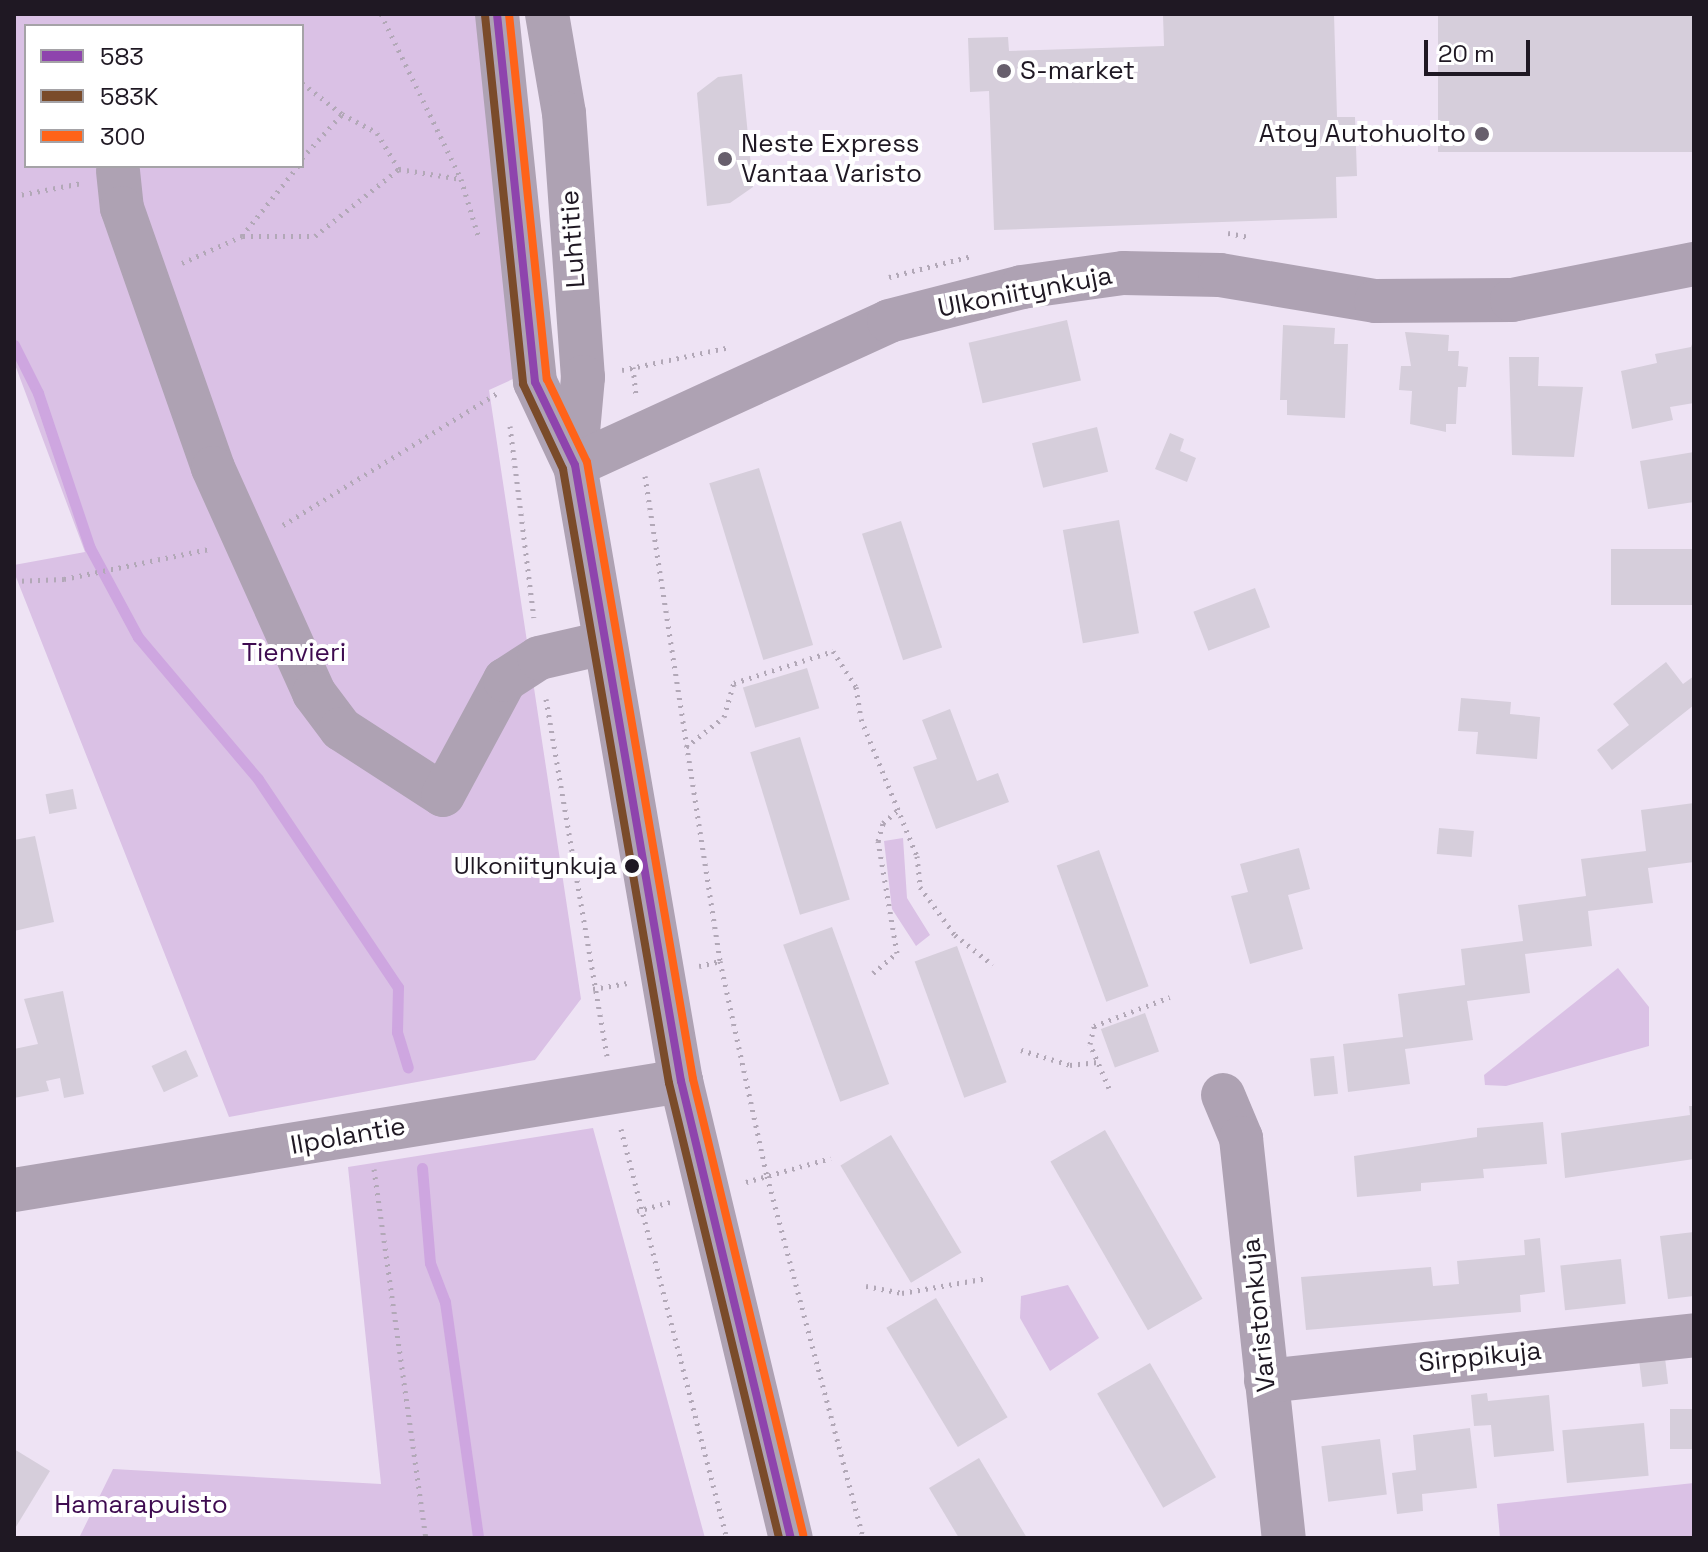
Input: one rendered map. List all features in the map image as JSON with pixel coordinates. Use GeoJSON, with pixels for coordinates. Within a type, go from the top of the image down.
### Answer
{"type":"FeatureCollection","features":[{"type":"Feature","properties":{"kind":"street","name":"Luhtitie"},"geometry":{"type":"LineString","coordinates":[[497,14],[535,382],[575,465]]}},
{"type":"Feature","properties":{"kind":"street","name":"Luhtitie"},"geometry":{"type":"LineString","coordinates":[[547,14],[564,113],[583,377],[575,465],[681,1081],[791,1538]]}},
{"type":"Feature","properties":{"kind":"street"},"geometry":{"type":"LineString","coordinates":[[118,177],[148,277],[244,544],[314,693],[341,729],[443,795],[505,680],[539,658],[604,643]]}},
{"type":"Feature","properties":{"kind":"street","name":"Ulkoniitynkuja"},"geometry":{"type":"LineString","coordinates":[[575,465],[889,321],[1022,287],[1123,273],[1192,274],[1376,301],[1512,300],[1694,264]]}},
{"type":"Feature","properties":{"kind":"street","name":"Ilpolantie"},"geometry":{"type":"LineString","coordinates":[[14,1190],[615,1096],[681,1081]]}},
{"type":"Feature","properties":{"kind":"street","name":"Varistonkuja"},"geometry":{"type":"LineString","coordinates":[[1223,1095],[1241,1138],[1284,1538]]}},
{"type":"Feature","properties":{"kind":"street","name":"Sirppikuja"},"geometry":{"type":"LineString","coordinates":[[1266,1381],[1694,1335]]}},
{"type":"Feature","properties":{"kind":"path"},"geometry":{"type":"LineString","coordinates":[[381,14],[461,179],[483,252]]}},
{"type":"Feature","properties":{"kind":"path"},"geometry":{"type":"LineString","coordinates":[[304,85],[342,114],[377,133],[399,169]]}},
{"type":"Feature","properties":{"kind":"path"},"geometry":{"type":"LineString","coordinates":[[304,156],[342,114]]}},
{"type":"Feature","properties":{"kind":"path"},"geometry":{"type":"LineString","coordinates":[[242,236],[296,168]]}},
{"type":"Feature","properties":{"kind":"path"},"geometry":{"type":"LineString","coordinates":[[148,277],[242,236],[315,236],[399,169],[461,179]]}},
{"type":"Feature","properties":{"kind":"path"},"geometry":{"type":"LineString","coordinates":[[14,196],[118,177]]}},
{"type":"Feature","properties":{"kind":"path"},"geometry":{"type":"LineString","coordinates":[[633,367],[639,438],[720,961],[767,1176],[863,1538]]}},
{"type":"Feature","properties":{"kind":"path"},"geometry":{"type":"LineString","coordinates":[[14,581],[64,579],[128,564],[244,544],[506,389],[508,404]]}},
{"type":"Feature","properties":{"kind":"path"},"geometry":{"type":"LineString","coordinates":[[509,419],[539,658],[637,1211],[727,1538]]}},
{"type":"Feature","properties":{"kind":"path"},"geometry":{"type":"LineString","coordinates":[[686,747],[724,717],[734,683],[833,651],[856,687],[861,719],[899,809],[928,903],[993,965]]}},
{"type":"Feature","properties":{"kind":"path"},"geometry":{"type":"LineString","coordinates":[[873,973],[897,953],[878,841],[883,823],[899,809]]}},
{"type":"Feature","properties":{"kind":"path"},"geometry":{"type":"LineString","coordinates":[[1109,1088],[1090,1044],[1094,1026],[1170,997]]}},
{"type":"Feature","properties":{"kind":"path"},"geometry":{"type":"LineString","coordinates":[[1021,1050],[1070,1065],[1098,1062]]}},
{"type":"Feature","properties":{"kind":"path"},"geometry":{"type":"LineString","coordinates":[[368,1133],[426,1538]]}},
{"type":"Feature","properties":{"kind":"path"},"geometry":{"type":"LineString","coordinates":[[767,1176],[831,1158]]}},
{"type":"Feature","properties":{"kind":"path"},"geometry":{"type":"LineString","coordinates":[[866,1286],[902,1293],[988,1278]]}},
{"type":"Feature","properties":{"kind":"green space","name":"Tienvieri"},"geometry":{"type":"Polygon","coordinates":[[[14,14],[477,14],[524,374],[489,390],[581,999],[535,1060],[229,1117],[14,572],[14,565],[85,552],[14,362],[14,14]]]}},
{"type":"Feature","properties":{"kind":"green space"},"geometry":{"type":"Polygon","coordinates":[[[903,838],[907,898],[930,935],[916,946],[892,909],[884,841],[903,838]]]}},
{"type":"Feature","properties":{"kind":"green space"},"geometry":{"type":"Polygon","coordinates":[[[1618,968],[1649,1007],[1649,1046],[1506,1086],[1485,1085],[1484,1075],[1618,968]]]}},
{"type":"Feature","properties":{"kind":"green space","name":"Hamarapuisto"},"geometry":{"type":"Polygon","coordinates":[[[593,1128],[705,1538],[79,1538],[113,1469],[381,1484],[348,1167],[593,1128]]]}},
{"type":"Feature","properties":{"kind":"green space"},"geometry":{"type":"Polygon","coordinates":[[[1068,1285],[1099,1338],[1050,1371],[1020,1318],[1021,1296],[1068,1285]]]}},
{"type":"Feature","properties":{"kind":"green space"},"geometry":{"type":"Polygon","coordinates":[[[1694,1483],[1694,1538],[1500,1538],[1497,1504],[1694,1483]]]}},
{"type":"Feature","properties":{"kind":"building"},"geometry":{"type":"Polygon","coordinates":[[[1334,14],[1337,117],[1355,117],[1357,176],[1336,177],[1337,218],[994,230],[989,91],[970,92],[968,38],[1008,37],[1009,51],[1164,46],[1163,15],[1334,14]]]}},
{"type":"Feature","properties":{"kind":"building"},"geometry":{"type":"Polygon","coordinates":[[[1438,14],[1694,14],[1694,152],[1438,152],[1438,14]]]}},
{"type":"Feature","properties":{"kind":"building"},"geometry":{"type":"Polygon","coordinates":[[[742,74],[753,187],[730,203],[707,206],[697,93],[718,77],[742,74]]]}},
{"type":"Feature","properties":{"kind":"building"},"geometry":{"type":"Polygon","coordinates":[[[1067,320],[1081,380],[983,403],[969,343],[1067,320]]]}},
{"type":"Feature","properties":{"kind":"building"},"geometry":{"type":"Polygon","coordinates":[[[1283,325],[1335,328],[1334,344],[1348,344],[1345,418],[1287,415],[1287,400],[1280,400],[1283,325]]]}},
{"type":"Feature","properties":{"kind":"building"},"geometry":{"type":"Polygon","coordinates":[[[1405,332],[1449,335],[1448,351],[1459,351],[1458,366],[1468,367],[1466,387],[1458,387],[1456,424],[1446,424],[1446,432],[1410,424],[1412,391],[1399,390],[1401,366],[1411,366],[1405,332]]]}},
{"type":"Feature","properties":{"kind":"building"},"geometry":{"type":"Polygon","coordinates":[[[1694,338],[1694,403],[1670,407],[1673,420],[1632,429],[1621,371],[1657,363],[1655,354],[1691,347],[1694,338]]]}},
{"type":"Feature","properties":{"kind":"building"},"geometry":{"type":"Polygon","coordinates":[[[1509,357],[1539,357],[1538,386],[1583,387],[1574,457],[1512,455],[1509,357]]]}},
{"type":"Feature","properties":{"kind":"building"},"geometry":{"type":"Polygon","coordinates":[[[1097,427],[1108,472],[1043,488],[1032,443],[1097,427]]]}},
{"type":"Feature","properties":{"kind":"building"},"geometry":{"type":"Polygon","coordinates":[[[1170,433],[1184,439],[1180,451],[1196,458],[1187,482],[1155,469],[1170,433]]]}},
{"type":"Feature","properties":{"kind":"building"},"geometry":{"type":"Polygon","coordinates":[[[1694,452],[1694,502],[1648,509],[1640,461],[1694,452]]]}},
{"type":"Feature","properties":{"kind":"building"},"geometry":{"type":"Polygon","coordinates":[[[759,468],[813,645],[763,660],[709,483],[759,468]]]}},
{"type":"Feature","properties":{"kind":"building"},"geometry":{"type":"Polygon","coordinates":[[[1119,520],[1139,633],[1083,643],[1063,530],[1119,520]]]}},
{"type":"Feature","properties":{"kind":"building"},"geometry":{"type":"Polygon","coordinates":[[[901,521],[942,647],[903,660],[862,534],[901,521]]]}},
{"type":"Feature","properties":{"kind":"building"},"geometry":{"type":"Polygon","coordinates":[[[1611,549],[1694,549],[1694,605],[1611,605],[1611,549]]]}},
{"type":"Feature","properties":{"kind":"building"},"geometry":{"type":"Polygon","coordinates":[[[1255,588],[1270,627],[1208,651],[1193,612],[1255,588]]]}},
{"type":"Feature","properties":{"kind":"building"},"geometry":{"type":"Polygon","coordinates":[[[1666,662],[1683,684],[1694,676],[1694,705],[1612,770],[1597,750],[1629,725],[1613,704],[1666,662]]]}},
{"type":"Feature","properties":{"kind":"building"},"geometry":{"type":"Polygon","coordinates":[[[807,668],[819,708],[755,728],[743,688],[807,668]]]}},
{"type":"Feature","properties":{"kind":"building"},"geometry":{"type":"Polygon","coordinates":[[[1461,698],[1511,702],[1510,714],[1540,717],[1537,759],[1476,754],[1478,732],[1458,731],[1461,698]]]}},
{"type":"Feature","properties":{"kind":"building"},"geometry":{"type":"Polygon","coordinates":[[[950,709],[977,781],[998,773],[1009,802],[936,829],[913,767],[937,759],[922,720],[950,709]]]}},
{"type":"Feature","properties":{"kind":"building"},"geometry":{"type":"Polygon","coordinates":[[[800,737],[850,900],[800,915],[750,752],[800,737]]]}},
{"type":"Feature","properties":{"kind":"building"},"geometry":{"type":"Polygon","coordinates":[[[73,789],[77,809],[49,814],[46,794],[73,789]]]}},
{"type":"Feature","properties":{"kind":"building"},"geometry":{"type":"Polygon","coordinates":[[[1694,803],[1694,862],[1648,868],[1653,903],[1588,911],[1592,946],[1525,954],[1530,993],[1467,1001],[1473,1040],[1405,1049],[1410,1084],[1348,1092],[1343,1044],[1403,1037],[1398,994],[1465,985],[1461,949],[1523,941],[1518,905],[1586,896],[1581,859],[1646,851],[1641,810],[1694,803]]]}},
{"type":"Feature","properties":{"kind":"building"},"geometry":{"type":"Polygon","coordinates":[[[1439,828],[1474,831],[1472,857],[1437,854],[1439,828]]]}},
{"type":"Feature","properties":{"kind":"building"},"geometry":{"type":"Polygon","coordinates":[[[35,836],[54,922],[14,931],[14,840],[35,836]]]}},
{"type":"Feature","properties":{"kind":"building"},"geometry":{"type":"Polygon","coordinates":[[[1299,848],[1310,889],[1288,895],[1303,949],[1250,964],[1231,896],[1248,892],[1240,864],[1299,848]]]}},
{"type":"Feature","properties":{"kind":"building"},"geometry":{"type":"Polygon","coordinates":[[[1099,850],[1149,986],[1106,1002],[1057,865],[1099,850]]]}},
{"type":"Feature","properties":{"kind":"building"},"geometry":{"type":"Polygon","coordinates":[[[832,927],[889,1084],[840,1102],[783,945],[832,927]]]}},
{"type":"Feature","properties":{"kind":"building"},"geometry":{"type":"Polygon","coordinates":[[[957,946],[1007,1082],[964,1098],[915,961],[957,946]]]}},
{"type":"Feature","properties":{"kind":"building"},"geometry":{"type":"Polygon","coordinates":[[[63,991],[84,1094],[64,1098],[60,1078],[46,1081],[49,1091],[14,1098],[14,1049],[38,1044],[24,999],[63,991]]]}},
{"type":"Feature","properties":{"kind":"building"},"geometry":{"type":"Polygon","coordinates":[[[1145,1013],[1159,1052],[1115,1068],[1101,1029],[1145,1013]]]}},
{"type":"Feature","properties":{"kind":"building"},"geometry":{"type":"Polygon","coordinates":[[[186,1050],[198,1076],[164,1092],[152,1066],[186,1050]]]}},
{"type":"Feature","properties":{"kind":"building"},"geometry":{"type":"Polygon","coordinates":[[[1334,1056],[1338,1094],[1314,1096],[1310,1059],[1334,1056]]]}},
{"type":"Feature","properties":{"kind":"building"},"geometry":{"type":"Polygon","coordinates":[[[1689,1106],[1694,1106],[1694,1159],[1565,1178],[1561,1133],[1690,1115],[1689,1106]]]}},
{"type":"Feature","properties":{"kind":"building"},"geometry":{"type":"Polygon","coordinates":[[[1543,1122],[1547,1164],[1483,1169],[1484,1178],[1421,1183],[1421,1191],[1357,1197],[1354,1156],[1477,1137],[1477,1128],[1543,1122]]]}},
{"type":"Feature","properties":{"kind":"building"},"geometry":{"type":"Polygon","coordinates":[[[1105,1130],[1202,1299],[1148,1330],[1050,1162],[1105,1130]]]}},
{"type":"Feature","properties":{"kind":"building"},"geometry":{"type":"Polygon","coordinates":[[[891,1135],[962,1252],[911,1283],[840,1165],[891,1135]]]}},
{"type":"Feature","properties":{"kind":"building"},"geometry":{"type":"Polygon","coordinates":[[[1694,1232],[1694,1296],[1668,1299],[1660,1236],[1694,1232]]]}},
{"type":"Feature","properties":{"kind":"building"},"geometry":{"type":"Polygon","coordinates":[[[1540,1238],[1545,1292],[1520,1295],[1521,1312],[1306,1330],[1301,1277],[1431,1267],[1433,1286],[1459,1284],[1457,1261],[1525,1255],[1524,1240],[1540,1238]]]}},
{"type":"Feature","properties":{"kind":"building"},"geometry":{"type":"Polygon","coordinates":[[[1621,1259],[1626,1304],[1565,1310],[1560,1265],[1621,1259]]]}},
{"type":"Feature","properties":{"kind":"building"},"geometry":{"type":"Polygon","coordinates":[[[936,1298],[1008,1417],[958,1447],[886,1328],[936,1298]]]}},
{"type":"Feature","properties":{"kind":"building"},"geometry":{"type":"Polygon","coordinates":[[[1665,1358],[1668,1384],[1642,1387],[1639,1361],[1665,1358]]]}},
{"type":"Feature","properties":{"kind":"building"},"geometry":{"type":"Polygon","coordinates":[[[1150,1363],[1216,1477],[1163,1508],[1097,1394],[1150,1363]]]}},
{"type":"Feature","properties":{"kind":"building"},"geometry":{"type":"Polygon","coordinates":[[[1487,1393],[1488,1401],[1549,1395],[1554,1451],[1494,1457],[1491,1425],[1474,1426],[1471,1395],[1487,1393]]]}},
{"type":"Feature","properties":{"kind":"building"},"geometry":{"type":"Polygon","coordinates":[[[1670,1409],[1694,1409],[1694,1449],[1670,1449],[1670,1409]]]}},
{"type":"Feature","properties":{"kind":"building"},"geometry":{"type":"Polygon","coordinates":[[[1644,1423],[1649,1476],[1567,1483],[1562,1430],[1644,1423]]]}},
{"type":"Feature","properties":{"kind":"building"},"geometry":{"type":"Polygon","coordinates":[[[1470,1428],[1477,1488],[1422,1494],[1423,1511],[1397,1514],[1392,1473],[1416,1470],[1413,1435],[1470,1428]]]}},
{"type":"Feature","properties":{"kind":"building"},"geometry":{"type":"Polygon","coordinates":[[[1380,1439],[1387,1495],[1328,1502],[1321,1446],[1380,1439]]]}},
{"type":"Feature","properties":{"kind":"building"},"geometry":{"type":"Polygon","coordinates":[[[14,1449],[50,1471],[14,1530],[14,1449]]]}},
{"type":"Feature","properties":{"kind":"building"},"geometry":{"type":"Polygon","coordinates":[[[979,1458],[1027,1538],[959,1538],[929,1488],[979,1458]]]}},
{"type":"Feature","properties":{"kind":"waterway"},"geometry":{"type":"LineString","coordinates":[[14,345],[38,393],[90,548],[138,637],[258,779],[398,987],[397,1032],[408,1067]]}},
{"type":"Feature","properties":{"kind":"waterway"},"geometry":{"type":"LineString","coordinates":[[422,1168],[430,1263],[445,1302],[478,1538]]}},
{"type":"Feature","properties":{"kind":"transit line","name":"583"},"geometry":{"type":"LineString","coordinates":[[497,14],[535,382],[575,465],[681,1081],[791,1538]]}},
{"type":"Feature","properties":{"kind":"transit line","name":"300"},"geometry":{"type":"LineString","coordinates":[[509,14],[547,379],[587,462],[693,1079],[803,1535]]}},
{"type":"Feature","properties":{"kind":"transit line","name":"583K"},"geometry":{"type":"LineString","coordinates":[[485,15],[523,384],[563,469],[669,1083],[779,1538]]}},
{"type":"Feature","properties":{"kind":"place","name":"S-market"},"geometry":{"type":"Point","coordinates":[1004,71]}},
{"type":"Feature","properties":{"kind":"place","name":"Atoy Autohuolto"},"geometry":{"type":"Point","coordinates":[1482,134]}},
{"type":"Feature","properties":{"kind":"place","name":"Neste Express Vantaa Varisto"},"geometry":{"type":"Point","coordinates":[725,159]}},
{"type":"Feature","properties":{"kind":"place","name":"Ulkoniitynkuja"},"geometry":{"type":"Point","coordinates":[632,866]}}]}
